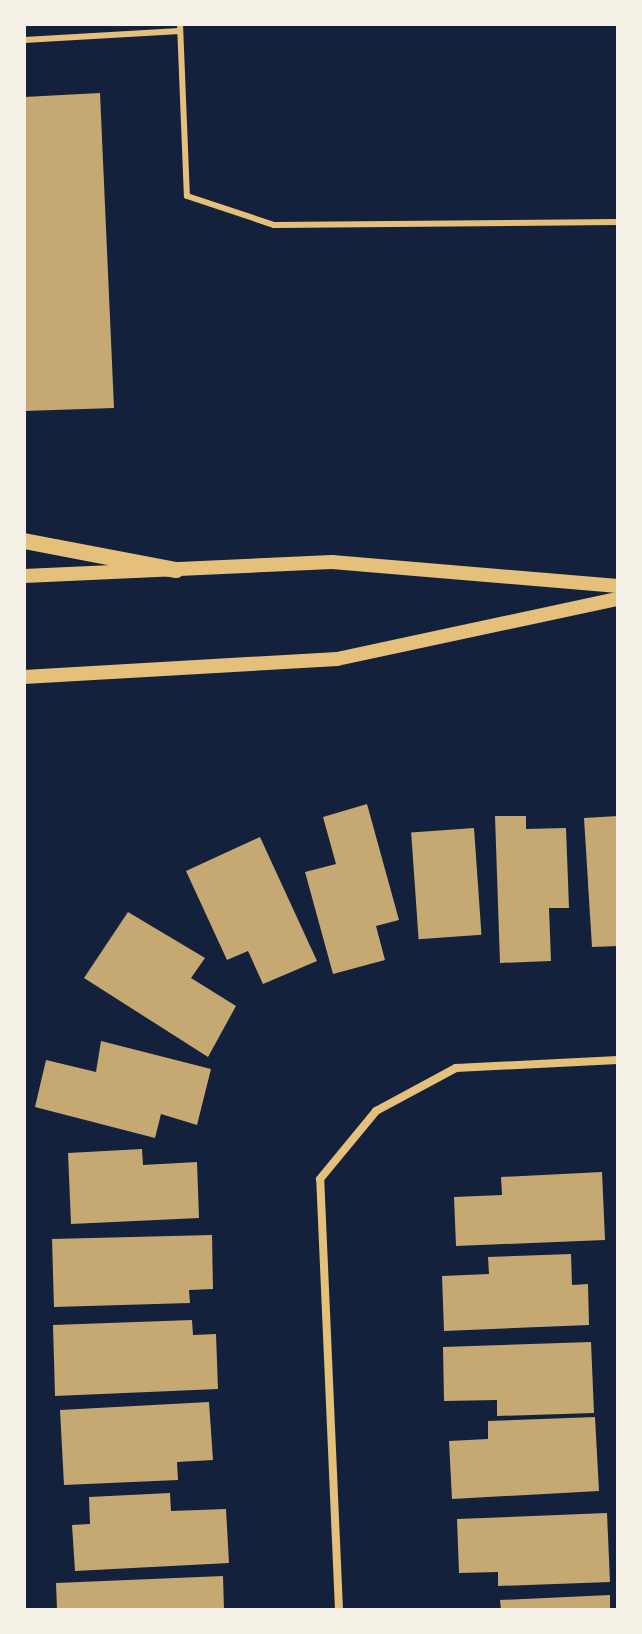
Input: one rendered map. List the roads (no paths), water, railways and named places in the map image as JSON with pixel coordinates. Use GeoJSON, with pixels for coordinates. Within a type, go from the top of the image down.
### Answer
{"type":"FeatureCollection","features":[{"type":"Feature","properties":{"kind":"main road"},"geometry":{"type":"LineString","coordinates":[[24,541],[176,570]]}},
{"type":"Feature","properties":{"kind":"street"},"geometry":{"type":"LineString","coordinates":[[24,576],[332,562],[618,586]]}},
{"type":"Feature","properties":{"kind":"street"},"geometry":{"type":"LineString","coordinates":[[24,677],[337,659],[618,599]]}},
{"type":"Feature","properties":{"kind":"street"},"geometry":{"type":"LineString","coordinates":[[339,1610],[320,1179],[376,1111],[456,1068],[618,1060]]}},
{"type":"Feature","properties":{"kind":"lane"},"geometry":{"type":"LineString","coordinates":[[24,40],[180,28],[187,196],[274,225],[618,222]]}}]}
